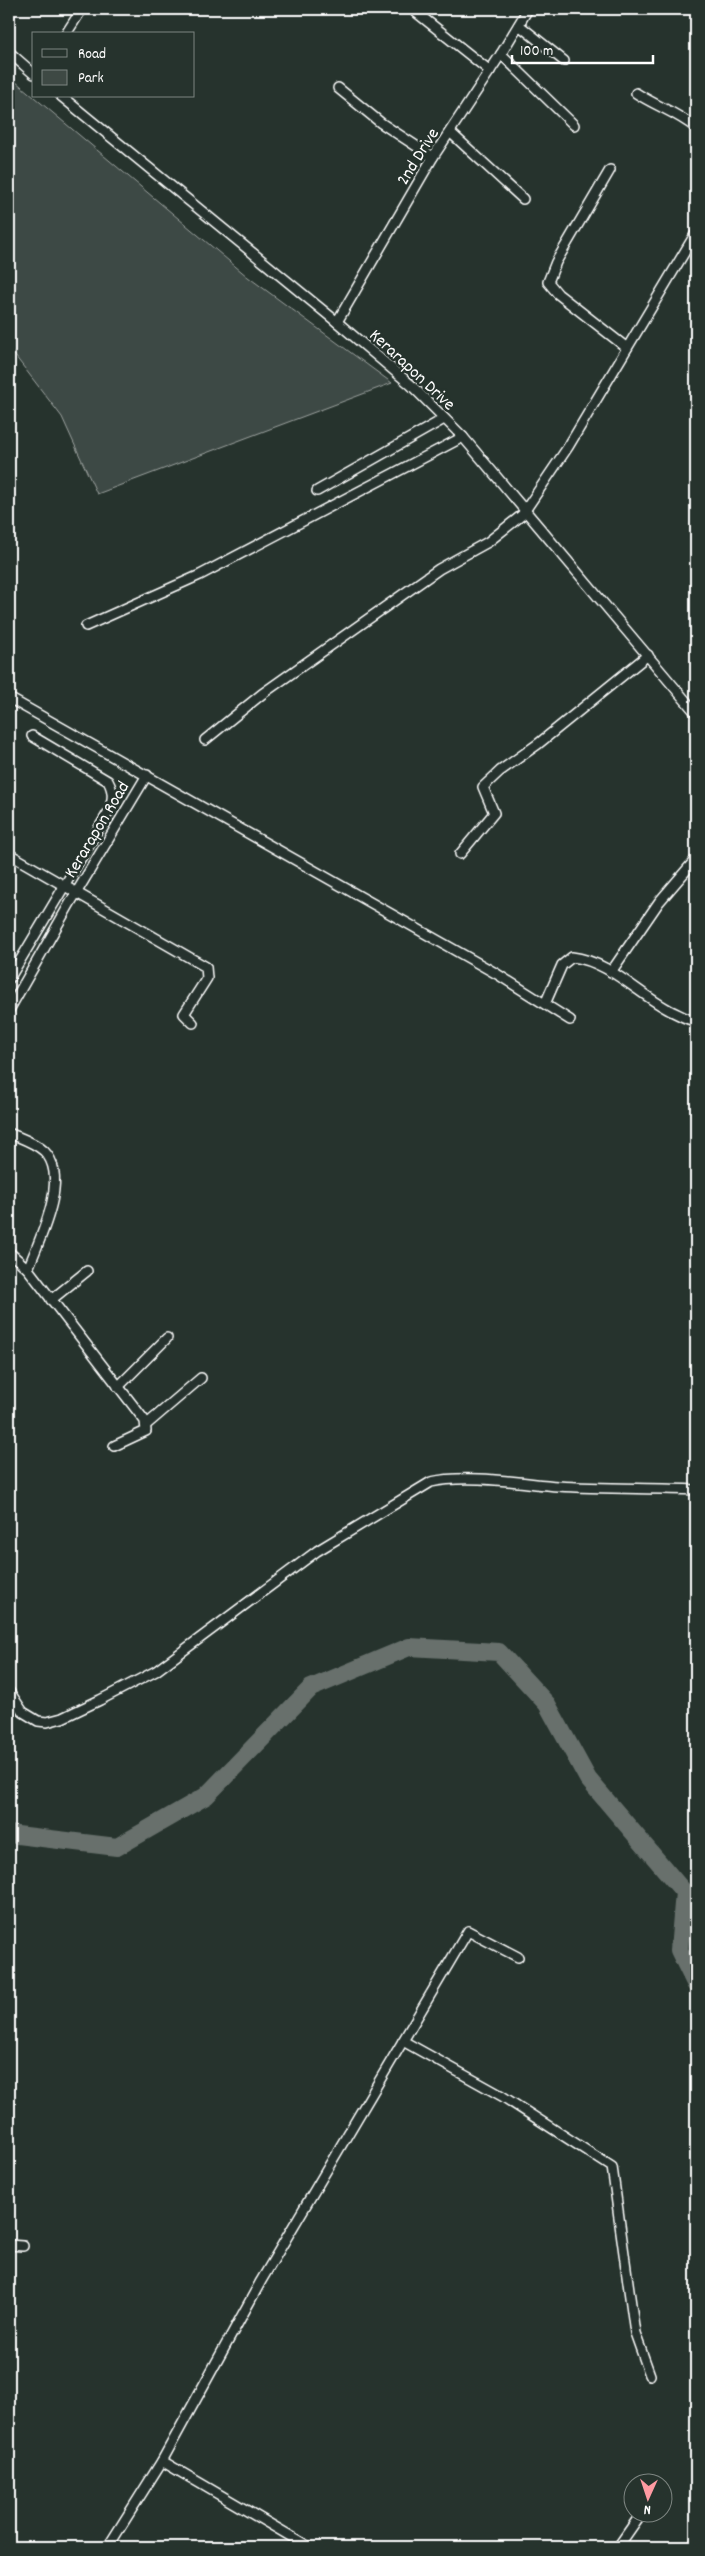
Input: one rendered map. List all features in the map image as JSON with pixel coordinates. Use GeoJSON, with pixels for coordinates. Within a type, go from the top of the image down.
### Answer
{"type":"FeatureCollection","features":[{"type":"Feature","properties":{"kind":"street"},"geometry":{"type":"LineString","coordinates":[[67,32],[82,9]]}},
{"type":"Feature","properties":{"kind":"street"},"geometry":{"type":"LineString","coordinates":[[412,9],[490,71]]}},
{"type":"Feature","properties":{"kind":"street","name":"2nd Drive"},"geometry":{"type":"LineString","coordinates":[[337,322],[433,157],[451,133],[467,103],[502,54],[528,9]]}},
{"type":"Feature","properties":{"kind":"street"},"geometry":{"type":"LineString","coordinates":[[519,25],[564,61]]}},
{"type":"Feature","properties":{"kind":"street"},"geometry":{"type":"LineString","coordinates":[[9,52],[32,72]]}},
{"type":"Feature","properties":{"kind":"street"},"geometry":{"type":"LineString","coordinates":[[502,54],[574,125]]}},
{"type":"Feature","properties":{"kind":"street"},"geometry":{"type":"LineString","coordinates":[[338,88],[381,123],[433,157]]}},
{"type":"Feature","properties":{"kind":"street"},"geometry":{"type":"LineString","coordinates":[[636,93],[662,109],[678,115],[696,128]]}},
{"type":"Feature","properties":{"kind":"street","name":"Kerarapon Drive"},"geometry":{"type":"LineString","coordinates":[[63,98],[411,385],[463,437],[696,713]]}},
{"type":"Feature","properties":{"kind":"street"},"geometry":{"type":"LineString","coordinates":[[451,133],[524,199]]}},
{"type":"Feature","properties":{"kind":"street"},"geometry":{"type":"LineString","coordinates":[[610,170],[556,262],[548,282],[558,294],[627,348]]}},
{"type":"Feature","properties":{"kind":"street"},"geometry":{"type":"LineString","coordinates":[[205,740],[262,694],[439,569],[488,542],[526,511],[568,447],[696,233]]}},
{"type":"Feature","properties":{"kind":"street"},"geometry":{"type":"LineString","coordinates":[[317,491],[444,419]]}},
{"type":"Feature","properties":{"kind":"street"},"geometry":{"type":"LineString","coordinates":[[86,626],[200,575],[463,437]]}},
{"type":"Feature","properties":{"kind":"street"},"geometry":{"type":"LineString","coordinates":[[460,854],[494,812],[483,787],[500,771],[538,744],[648,655]]}},
{"type":"Feature","properties":{"kind":"street","name":"Kerarapon Road"},"geometry":{"type":"LineString","coordinates":[[9,698],[147,775],[9,1010]]}},
{"type":"Feature","properties":{"kind":"street"},"geometry":{"type":"LineString","coordinates":[[9,979],[63,885],[109,811],[113,793],[108,781],[32,736]]}},
{"type":"Feature","properties":{"kind":"street"},"geometry":{"type":"LineString","coordinates":[[147,775],[497,974],[570,1020]]}},
{"type":"Feature","properties":{"kind":"street"},"geometry":{"type":"LineString","coordinates":[[9,854],[206,967],[208,978],[184,1014],[193,1023]]}},
{"type":"Feature","properties":{"kind":"street"},"geometry":{"type":"LineString","coordinates":[[612,972],[659,902],[696,859]]}},
{"type":"Feature","properties":{"kind":"street"},"geometry":{"type":"LineString","coordinates":[[545,1004],[562,965],[568,958],[577,957],[612,972],[658,1004],[687,1020],[696,1021]]}},
{"type":"Feature","properties":{"kind":"street"},"geometry":{"type":"LineString","coordinates":[[9,1133],[37,1145],[48,1157],[53,1169],[55,1185],[53,1198],[28,1269]]}},
{"type":"Feature","properties":{"kind":"street"},"geometry":{"type":"LineString","coordinates":[[9,1252],[28,1269],[146,1425],[146,1431],[114,1446]]}},
{"type":"Feature","properties":{"kind":"street"},"geometry":{"type":"LineString","coordinates":[[51,1300],[87,1271]]}},
{"type":"Feature","properties":{"kind":"street"},"geometry":{"type":"LineString","coordinates":[[118,1387],[167,1338]]}},
{"type":"Feature","properties":{"kind":"street"},"geometry":{"type":"LineString","coordinates":[[146,1425],[201,1378]]}},
{"type":"Feature","properties":{"kind":"street"},"geometry":{"type":"LineString","coordinates":[[9,1690],[23,1712],[38,1721],[48,1722],[62,1718],[100,1700],[156,1671],[317,1551],[431,1482],[480,1480],[581,1487],[696,1490]]}},
{"type":"Feature","properties":{"kind":"street"},"geometry":{"type":"LineString","coordinates":[[108,2547],[162,2460],[261,2281],[468,1930],[518,1957]]}},
{"type":"Feature","properties":{"kind":"street"},"geometry":{"type":"LineString","coordinates":[[403,2041],[502,2096],[612,2167],[635,2333],[650,2375]]}},
{"type":"Feature","properties":{"kind":"street"},"geometry":{"type":"LineString","coordinates":[[9,2245],[23,2246]]}},
{"type":"Feature","properties":{"kind":"street"},"geometry":{"type":"LineString","coordinates":[[162,2460],[309,2547]]}},
{"type":"Feature","properties":{"kind":"street"},"geometry":{"type":"LineString","coordinates":[[618,2547],[634,2524]]}},
{"type":"Feature","properties":{"kind":"green space"},"geometry":{"type":"Polygon","coordinates":[[[9,76],[32,95],[32,98],[35,98],[248,277],[392,383],[97,494],[62,417],[9,348],[9,76]]]}},
{"type":"Feature","properties":{"kind":"waterway"},"geometry":{"type":"LineString","coordinates":[[9,1834],[117,1847],[206,1796],[311,1688],[409,1647],[499,1652],[547,1704],[588,1779],[684,1892],[679,1950],[696,1985]]}}]}
